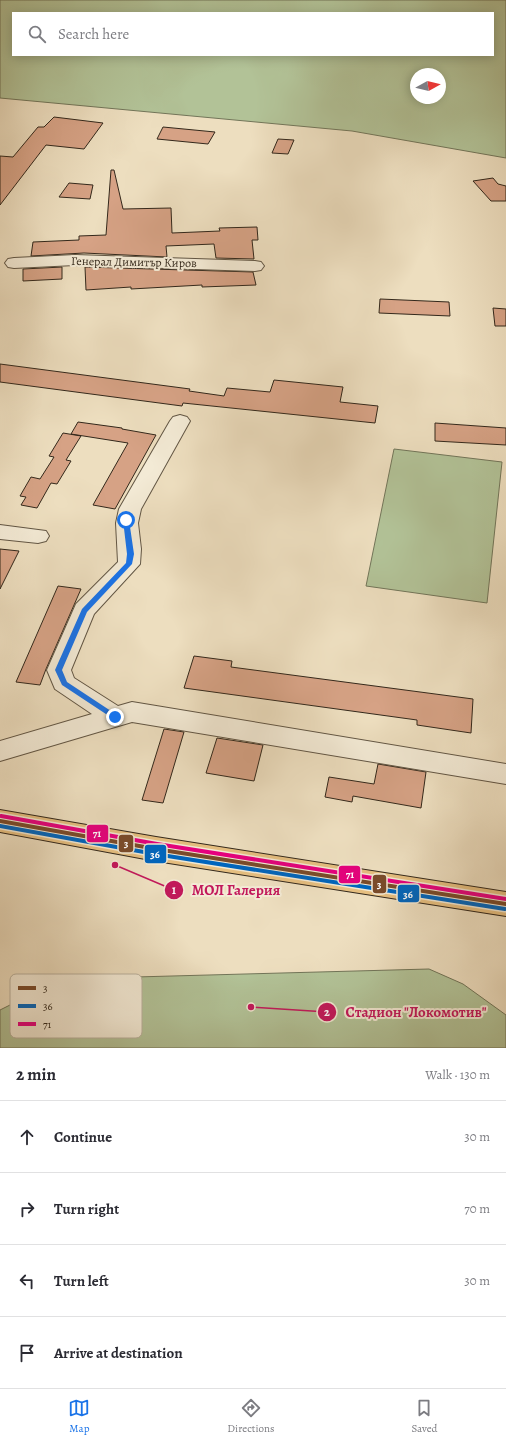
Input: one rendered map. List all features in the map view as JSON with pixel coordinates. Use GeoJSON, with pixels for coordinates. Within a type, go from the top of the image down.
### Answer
{"type":"FeatureCollection","features":[{"type":"Feature","properties":{"kind":"main road"},"geometry":{"type":"LineString","coordinates":[[0,821],[156,849],[506,904]]}},
{"type":"Feature","properties":{"kind":"street","name":"Генерал Димитър Киров"},"geometry":{"type":"LineString","coordinates":[[5,264],[75,260],[255,266]]}},
{"type":"Feature","properties":{"kind":"street"},"geometry":{"type":"LineString","coordinates":[[115,717],[64,684],[59,670],[84,610],[129,564],[131,554],[126,520],[130,509],[180,421]]}},
{"type":"Feature","properties":{"kind":"street"},"geometry":{"type":"LineString","coordinates":[[0,532],[38,536]]}},
{"type":"Feature","properties":{"kind":"street"},"geometry":{"type":"LineString","coordinates":[[0,751],[132,712],[506,774]]}},
{"type":"Feature","properties":{"kind":"green space"},"geometry":{"type":"Polygon","coordinates":[[[0,0],[506,0],[506,158],[352,131],[0,98],[0,0]]]}},
{"type":"Feature","properties":{"kind":"green space"},"geometry":{"type":"Polygon","coordinates":[[[394,449],[502,462],[487,603],[366,586],[394,449]]]}},
{"type":"Feature","properties":{"kind":"green space"},"geometry":{"type":"Polygon","coordinates":[[[429,969],[463,984],[506,1015],[506,1048],[0,1048],[0,1010],[10,1005],[10,1038],[142,1038],[142,977],[429,969]]]}},
{"type":"Feature","properties":{"kind":"building"},"geometry":{"type":"Polygon","coordinates":[[[54,117],[103,123],[84,149],[46,145],[0,205],[0,156],[13,157],[38,127],[44,127],[54,117]]]}},
{"type":"Feature","properties":{"kind":"building"},"geometry":{"type":"Polygon","coordinates":[[[163,127],[215,132],[208,144],[157,139],[163,127]]]}},
{"type":"Feature","properties":{"kind":"building"},"geometry":{"type":"Polygon","coordinates":[[[278,139],[294,140],[288,154],[272,153],[278,139]]]}},
{"type":"Feature","properties":{"kind":"building"},"geometry":{"type":"Polygon","coordinates":[[[111,170],[114,170],[123,209],[171,208],[172,233],[220,231],[219,228],[257,227],[258,240],[252,240],[254,259],[216,258],[214,244],[166,246],[167,257],[84,253],[31,256],[33,242],[79,240],[79,236],[106,235],[111,170]]]}},
{"type":"Feature","properties":{"kind":"building"},"geometry":{"type":"Polygon","coordinates":[[[493,178],[498,184],[506,186],[506,201],[491,201],[473,181],[493,178]]]}},
{"type":"Feature","properties":{"kind":"building"},"geometry":{"type":"Polygon","coordinates":[[[69,183],[93,185],[90,199],[59,197],[69,183]]]}},
{"type":"Feature","properties":{"kind":"building"},"geometry":{"type":"Polygon","coordinates":[[[62,267],[62,279],[23,281],[23,269],[62,267]]]}},
{"type":"Feature","properties":{"kind":"building"},"geometry":{"type":"Polygon","coordinates":[[[85,267],[253,272],[256,285],[202,287],[202,285],[131,289],[131,287],[86,290],[85,267]]]}},
{"type":"Feature","properties":{"kind":"building"},"geometry":{"type":"Polygon","coordinates":[[[380,299],[449,302],[450,316],[379,313],[380,299]]]}},
{"type":"Feature","properties":{"kind":"building"},"geometry":{"type":"Polygon","coordinates":[[[493,308],[506,309],[506,326],[495,326],[493,308]]]}},
{"type":"Feature","properties":{"kind":"building"},"geometry":{"type":"Polygon","coordinates":[[[0,364],[190,389],[189,391],[224,396],[227,388],[270,392],[274,380],[343,387],[340,402],[378,406],[375,423],[183,403],[182,406],[0,382],[0,364]]]}},
{"type":"Feature","properties":{"kind":"building"},"geometry":{"type":"Polygon","coordinates":[[[78,422],[122,428],[156,435],[115,509],[93,505],[128,443],[71,434],[78,422]]]}},
{"type":"Feature","properties":{"kind":"building"},"geometry":{"type":"Polygon","coordinates":[[[435,423],[506,428],[506,445],[435,441],[435,423]]]}},
{"type":"Feature","properties":{"kind":"building"},"geometry":{"type":"Polygon","coordinates":[[[63,433],[81,436],[66,460],[71,461],[57,484],[51,483],[37,508],[21,505],[26,497],[20,496],[31,477],[40,479],[54,457],[49,456],[63,433]]]}},
{"type":"Feature","properties":{"kind":"building"},"geometry":{"type":"Polygon","coordinates":[[[0,549],[19,551],[0,589],[0,549]]]}},
{"type":"Feature","properties":{"kind":"building"},"geometry":{"type":"Polygon","coordinates":[[[58,586],[81,589],[40,685],[16,682],[58,586]]]}},
{"type":"Feature","properties":{"kind":"building"},"geometry":{"type":"Polygon","coordinates":[[[194,656],[232,661],[231,667],[473,699],[471,733],[417,725],[417,720],[184,688],[194,656]]]}},
{"type":"Feature","properties":{"kind":"building"},"geometry":{"type":"Polygon","coordinates":[[[164,729],[184,732],[163,803],[142,800],[164,729]]]}},
{"type":"Feature","properties":{"kind":"building"},"geometry":{"type":"Polygon","coordinates":[[[217,738],[263,745],[254,781],[206,773],[217,738]]]}},
{"type":"Feature","properties":{"kind":"building"},"geometry":{"type":"Polygon","coordinates":[[[378,764],[426,772],[421,808],[353,796],[352,802],[325,797],[329,777],[374,784],[378,764]]]}},
{"type":"Feature","properties":{"kind":"transit line","name":"71"},"geometry":{"type":"LineString","coordinates":[[1,816],[157,844],[506,899]]}},
{"type":"Feature","properties":{"kind":"transit line","name":"3"},"geometry":{"type":"LineString","coordinates":[[0,821],[156,849],[506,904]]}},
{"type":"Feature","properties":{"kind":"transit line","name":"36"},"geometry":{"type":"LineString","coordinates":[[0,826],[155,854],[505,909]]}},
{"type":"Feature","properties":{"kind":"place","name":"МОЛ Галерия"},"geometry":{"type":"Point","coordinates":[115,865]}},
{"type":"Feature","properties":{"kind":"place","name":"Стадион \"Локомотив\""},"geometry":{"type":"Point","coordinates":[251,1007]}},
{"type":"Feature","properties":{"kind":"route"},"geometry":{"type":"LineString","coordinates":[[115,717],[64,684],[59,670],[84,610],[129,564],[131,554],[126,520]]}}]}
